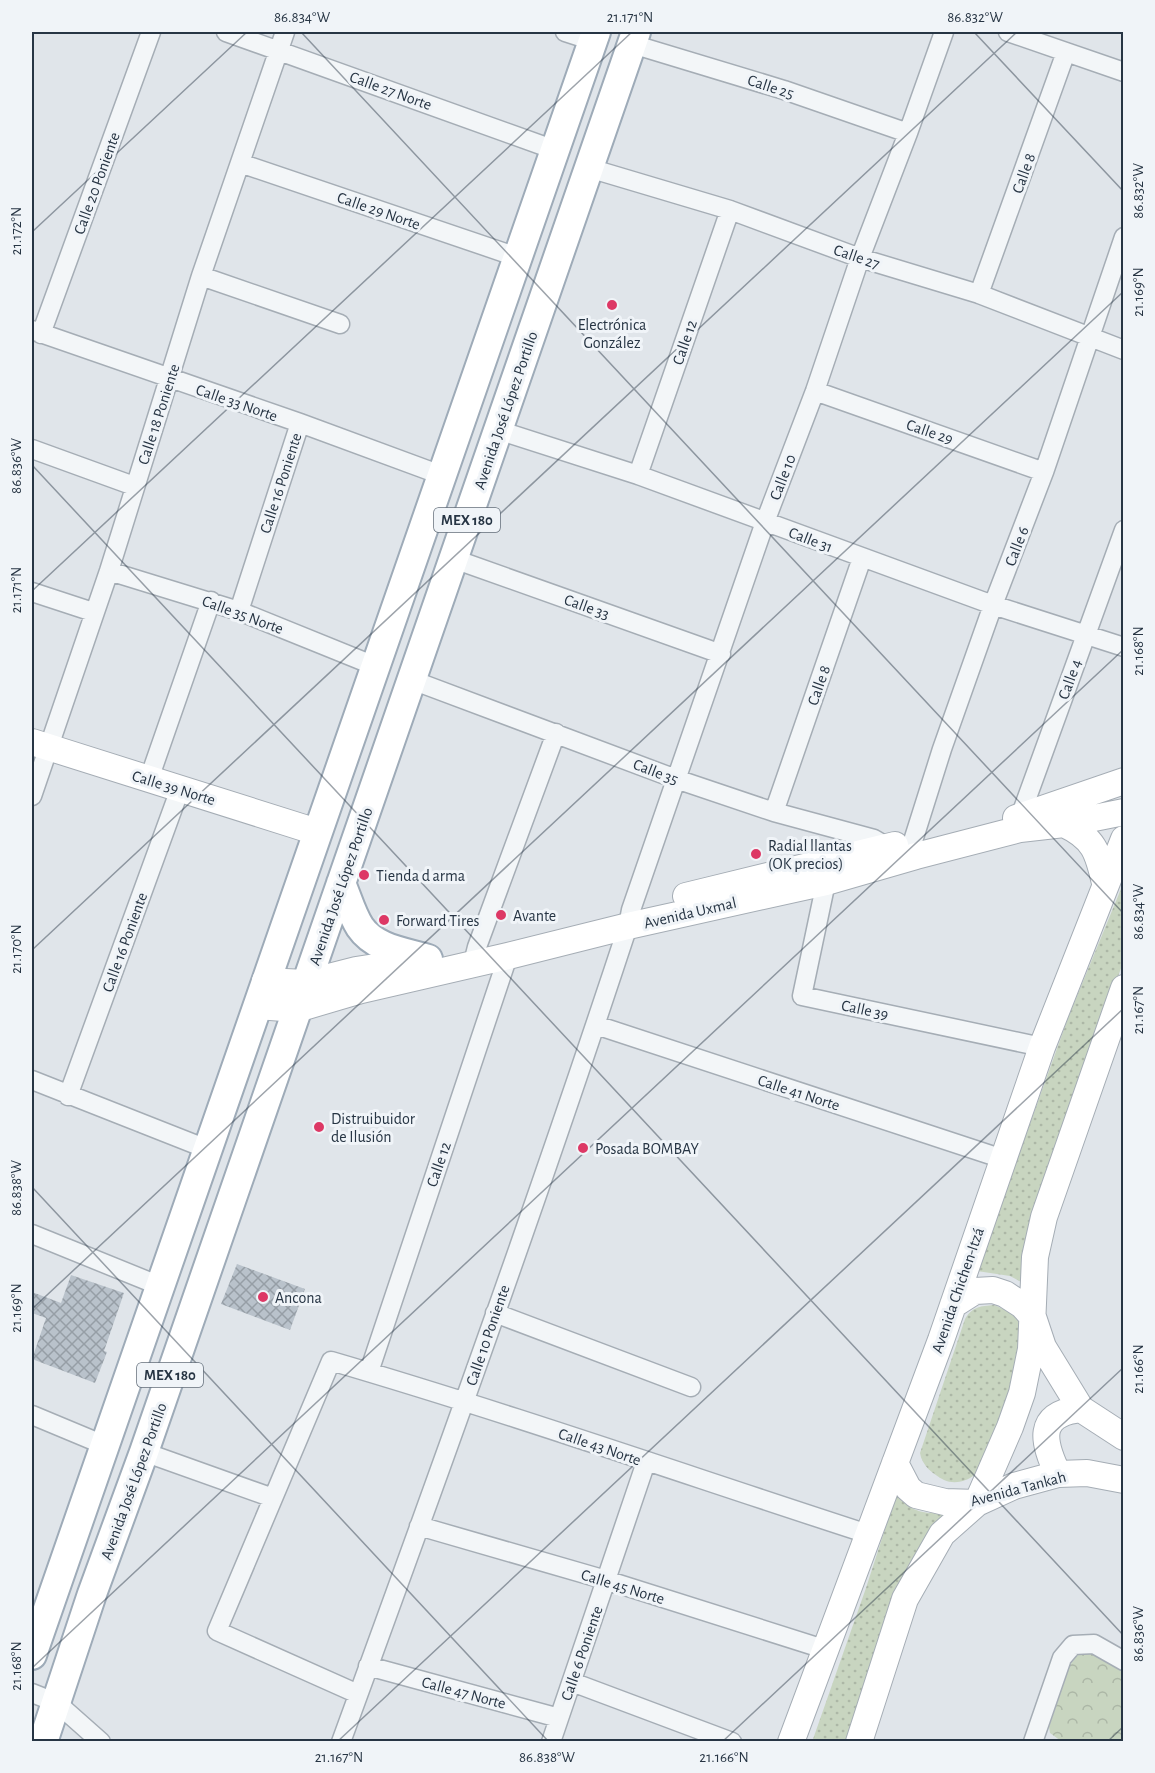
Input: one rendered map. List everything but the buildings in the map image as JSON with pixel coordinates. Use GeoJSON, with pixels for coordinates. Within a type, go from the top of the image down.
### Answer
{"type":"FeatureCollection","features":[{"type":"Feature","properties":{"kind":"main road","name":"MEX 180"},"geometry":{"type":"LineString","coordinates":[[32,1655],[594,36]]}},
{"type":"Feature","properties":{"kind":"main road","name":"Avenida José López Portillo"},"geometry":{"type":"LineString","coordinates":[[43,1742],[44,1698],[92,1594],[144,1452],[634,38]]}},
{"type":"Feature","properties":{"kind":"main road","name":"Calle 39 Norte"},"geometry":{"type":"LineString","coordinates":[[40,745],[317,832]]}},
{"type":"Feature","properties":{"kind":"main road","name":"Avenida Uxmal"},"geometry":{"type":"LineString","coordinates":[[301,996],[356,970],[428,959],[475,955],[508,956],[630,918],[1020,823],[1124,781]]}},
{"type":"Feature","properties":{"kind":"main road","name":"Avenida Uxmal"},"geometry":{"type":"LineString","coordinates":[[1020,823],[1064,824],[1124,812]]}},
{"type":"Feature","properties":{"kind":"main road"},"geometry":{"type":"LineString","coordinates":[[1064,824],[1075,829],[1093,844],[1099,856],[1105,883]]}},
{"type":"Feature","properties":{"kind":"main road","name":"Avenida Chichen-Itzá"},"geometry":{"type":"LineString","coordinates":[[791,1742],[953,1305],[1042,1047],[1124,839]]}},
{"type":"Feature","properties":{"kind":"main road","name":"Avenida Uxmal"},"geometry":{"type":"LineString","coordinates":[[261,993],[301,996],[361,990],[475,955],[513,940],[826,882],[887,856]]}},
{"type":"Feature","properties":{"kind":"main road"},"geometry":{"type":"LineString","coordinates":[[341,883],[360,928],[370,938],[382,946],[428,959]]}},
{"type":"Feature","properties":{"kind":"main road"},"geometry":{"type":"LineString","coordinates":[[860,1742],[905,1599],[942,1534],[977,1503],[1022,1393],[1031,1349],[1035,1257],[1044,1217],[1116,1033],[1124,988]]}},
{"type":"Feature","properties":{"kind":"main road"},"geometry":{"type":"LineString","coordinates":[[953,1305],[975,1291],[993,1290],[1005,1294],[1022,1305],[1033,1317],[1043,1347],[1081,1409],[1124,1437]]}},
{"type":"Feature","properties":{"kind":"main road"},"geometry":{"type":"LineString","coordinates":[[1058,1474],[1045,1440],[1047,1429],[1057,1417],[1067,1410],[1081,1409]]}},
{"type":"Feature","properties":{"kind":"main road"},"geometry":{"type":"LineString","coordinates":[[92,1594],[80,1592],[75,1586],[74,1579],[101,1454]]}},
{"type":"Feature","properties":{"kind":"main road","name":"Avenida Tankah"},"geometry":{"type":"LineString","coordinates":[[895,1463],[908,1488],[916,1496],[945,1502],[977,1503],[1014,1486],[1058,1474],[1087,1473],[1124,1480]]}},
{"type":"Feature","properties":{"kind":"street","name":"Calle 20 Poniente"},"geometry":{"type":"LineString","coordinates":[[36,332],[151,32]]}},
{"type":"Feature","properties":{"kind":"street","name":"Calle 27 Norte"},"geometry":{"type":"LineString","coordinates":[[226,32],[555,150]]}},
{"type":"Feature","properties":{"kind":"street","name":"Calle 18 Poniente"},"geometry":{"type":"LineString","coordinates":[[32,796],[40,745],[109,571],[201,276],[285,32]]}},
{"type":"Feature","properties":{"kind":"street"},"geometry":{"type":"LineString","coordinates":[[565,32],[594,36]]}},
{"type":"Feature","properties":{"kind":"street","name":"Calle 10"},"geometry":{"type":"LineString","coordinates":[[630,918],[765,522],[815,391],[860,258],[909,133],[944,32]]}},
{"type":"Feature","properties":{"kind":"street"},"geometry":{"type":"LineString","coordinates":[[1008,32],[1124,72]]}},
{"type":"Feature","properties":{"kind":"street","name":"Calle 25"},"geometry":{"type":"LineString","coordinates":[[634,38],[909,133]]}},
{"type":"Feature","properties":{"kind":"street","name":"Calle 8"},"geometry":{"type":"LineString","coordinates":[[979,294],[1066,52]]}},
{"type":"Feature","properties":{"kind":"street","name":"Calle 29 Norte"},"geometry":{"type":"LineString","coordinates":[[240,163],[517,257]]}},
{"type":"Feature","properties":{"kind":"street","name":"Calle 27"},"geometry":{"type":"LineString","coordinates":[[589,168],[730,210],[860,258],[979,294],[1124,350]]}},
{"type":"Feature","properties":{"kind":"street","name":"Calle 12"},"geometry":{"type":"LineString","coordinates":[[638,475],[730,210]]}},
{"type":"Feature","properties":{"kind":"street","name":"Calle 6"},"geometry":{"type":"LineString","coordinates":[[915,848],[942,749],[993,605],[1044,472],[1124,237]]}},
{"type":"Feature","properties":{"kind":"street"},"geometry":{"type":"LineString","coordinates":[[201,276],[340,324]]}},
{"type":"Feature","properties":{"kind":"street","name":"Calle 33 Norte"},"geometry":{"type":"LineString","coordinates":[[36,332],[300,423],[441,475]]}},
{"type":"Feature","properties":{"kind":"street","name":"Calle 29"},"geometry":{"type":"LineString","coordinates":[[815,391],[1044,472]]}},
{"type":"Feature","properties":{"kind":"street","name":"Calle 16 Poniente"},"geometry":{"type":"LineString","coordinates":[[239,611],[300,423]]}},
{"type":"Feature","properties":{"kind":"street","name":"Calle 31"},"geometry":{"type":"LineString","coordinates":[[498,430],[638,475],[993,605],[1124,647]]}},
{"type":"Feature","properties":{"kind":"street"},"geometry":{"type":"LineString","coordinates":[[32,449],[134,486]]}},
{"type":"Feature","properties":{"kind":"street","name":"Calle 4"},"geometry":{"type":"LineString","coordinates":[[1020,823],[1124,530]]}},
{"type":"Feature","properties":{"kind":"street","name":"Calle 8"},"geometry":{"type":"LineString","coordinates":[[774,812],[862,558]]}},
{"type":"Feature","properties":{"kind":"street","name":"Calle 33"},"geometry":{"type":"LineString","coordinates":[[454,559],[721,654]]}},
{"type":"Feature","properties":{"kind":"street","name":"Calle 35 Norte"},"geometry":{"type":"LineString","coordinates":[[109,571],[239,611],[375,666]]}},
{"type":"Feature","properties":{"kind":"street"},"geometry":{"type":"LineString","coordinates":[[32,592],[93,612]]}},
{"type":"Feature","properties":{"kind":"street"},"geometry":{"type":"LineString","coordinates":[[149,779],[211,602]]}},
{"type":"Feature","properties":{"kind":"street","name":"Calle 35"},"geometry":{"type":"LineString","coordinates":[[412,680],[676,779],[774,812],[878,840],[887,856]]}},
{"type":"Feature","properties":{"kind":"street"},"geometry":{"type":"LineString","coordinates":[[475,955],[556,733]]}},
{"type":"Feature","properties":{"kind":"street","name":"Calle 16 Poniente"},"geometry":{"type":"LineString","coordinates":[[68,1096],[180,789]]}},
{"type":"Feature","properties":{"kind":"street","name":"Calle 39"},"geometry":{"type":"LineString","coordinates":[[826,882],[802,996],[1042,1047]]}},
{"type":"Feature","properties":{"kind":"street","name":"Calle 10 Poniente"},"geometry":{"type":"LineString","coordinates":[[340,1742],[465,1400],[596,1025],[630,918]]}},
{"type":"Feature","properties":{"kind":"street","name":"Calle 12"},"geometry":{"type":"LineString","coordinates":[[369,1372],[508,956]]}},
{"type":"Feature","properties":{"kind":"street","name":"Calle 41 Norte"},"geometry":{"type":"LineString","coordinates":[[596,1025],[1003,1159]]}},
{"type":"Feature","properties":{"kind":"street"},"geometry":{"type":"LineString","coordinates":[[32,1080],[207,1149]]}},
{"type":"Feature","properties":{"kind":"street"},"geometry":{"type":"LineString","coordinates":[[32,1234],[159,1286]]}},
{"type":"Feature","properties":{"kind":"street"},"geometry":{"type":"LineString","coordinates":[[495,1313],[691,1387]]}},
{"type":"Feature","properties":{"kind":"street","name":"Calle 43 Norte"},"geometry":{"type":"LineString","coordinates":[[273,1498],[331,1361],[465,1400],[868,1534]]}},
{"type":"Feature","properties":{"kind":"street"},"geometry":{"type":"LineString","coordinates":[[32,1415],[101,1454]]}},
{"type":"Feature","properties":{"kind":"street"},"geometry":{"type":"LineString","coordinates":[[144,1452],[273,1498],[217,1631],[358,1694]]}},
{"type":"Feature","properties":{"kind":"street","name":"Calle 6 Poniente"},"geometry":{"type":"LineString","coordinates":[[551,1742],[646,1462]]}},
{"type":"Feature","properties":{"kind":"street","name":"Calle 45 Norte"},"geometry":{"type":"LineString","coordinates":[[419,1526],[606,1580],[827,1650]]}},
{"type":"Feature","properties":{"kind":"street"},"geometry":{"type":"LineString","coordinates":[[1033,1742],[1062,1658],[1073,1645],[1094,1644],[1124,1661]]}},
{"type":"Feature","properties":{"kind":"street","name":"Calle 47 Norte"},"geometry":{"type":"LineString","coordinates":[[368,1666],[559,1718]]}},
{"type":"Feature","properties":{"kind":"street"},"geometry":{"type":"LineString","coordinates":[[572,1682],[732,1742]]}},
{"type":"Feature","properties":{"kind":"street"},"geometry":{"type":"LineString","coordinates":[[44,1698],[102,1742]]}},
{"type":"Feature","properties":{"kind":"green space"},"geometry":{"type":"Polygon","coordinates":[[[1123,884],[1123,963],[1098,1030],[1025,1284],[1010,1276],[977,1271],[1068,1018],[1123,884]]]}},
{"type":"Feature","properties":{"kind":"green space"},"geometry":{"type":"Polygon","coordinates":[[[994,1305],[1014,1315],[1022,1326],[1012,1391],[988,1454],[977,1472],[962,1481],[948,1481],[929,1469],[920,1453],[965,1319],[977,1308],[994,1305]]]}},
{"type":"Feature","properties":{"kind":"green space"},"geometry":{"type":"Polygon","coordinates":[[[896,1495],[908,1506],[919,1511],[948,1513],[849,1741],[812,1742],[866,1588],[896,1495]]]}},
{"type":"Feature","properties":{"kind":"green space"},"geometry":{"type":"Polygon","coordinates":[[[1079,1653],[1096,1653],[1123,1669],[1123,1741],[1061,1741],[1050,1733],[1049,1727],[1070,1665],[1079,1653]]]}},
{"type":"Feature","properties":{"kind":"place","name":"Electrónica González"},"geometry":{"type":"Point","coordinates":[612,305]}},
{"type":"Feature","properties":{"kind":"place","name":"Radial llantas (OK precios)"},"geometry":{"type":"Point","coordinates":[756,854]}},
{"type":"Feature","properties":{"kind":"place","name":"Tienda d arma"},"geometry":{"type":"Point","coordinates":[364,875]}},
{"type":"Feature","properties":{"kind":"place","name":"Avante"},"geometry":{"type":"Point","coordinates":[501,915]}},
{"type":"Feature","properties":{"kind":"place","name":"Forward Tires"},"geometry":{"type":"Point","coordinates":[384,920]}},
{"type":"Feature","properties":{"kind":"place","name":"Distruibuidor de Ilusión"},"geometry":{"type":"Point","coordinates":[319,1127]}},
{"type":"Feature","properties":{"kind":"place","name":"Posada BOMBAY"},"geometry":{"type":"Point","coordinates":[583,1148]}},
{"type":"Feature","properties":{"kind":"place","name":"Ancona"},"geometry":{"type":"Point","coordinates":[263,1297]}}]}
